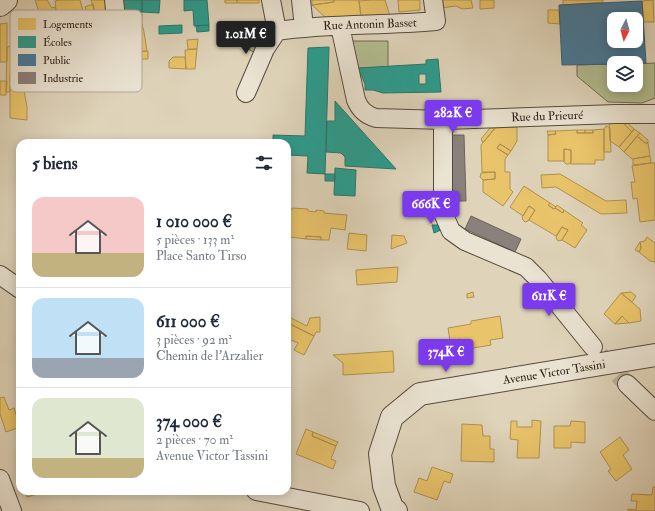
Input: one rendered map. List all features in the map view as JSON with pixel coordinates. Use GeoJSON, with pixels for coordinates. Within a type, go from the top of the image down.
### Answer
{"type":"FeatureCollection","features":[{"type":"Feature","properties":{"kind":"street"},"geometry":{"type":"LineString","coordinates":[[0,4],[6,0]]}},
{"type":"Feature","properties":{"kind":"street"},"geometry":{"type":"LineString","coordinates":[[114,0],[115,10]]}},
{"type":"Feature","properties":{"kind":"street"},"geometry":{"type":"LineString","coordinates":[[246,93],[265,49],[277,31],[271,0]]}},
{"type":"Feature","properties":{"kind":"street"},"geometry":{"type":"LineString","coordinates":[[302,0],[304,27]]}},
{"type":"Feature","properties":{"kind":"street","name":"Rue Antonin Basset"},"geometry":{"type":"LineString","coordinates":[[277,31],[304,27],[436,21],[433,0]]}},
{"type":"Feature","properties":{"kind":"street","name":"Rue du Prieuré"},"geometry":{"type":"LineString","coordinates":[[340,26],[356,100],[361,110],[368,116],[382,119],[445,120],[603,114],[655,114]]}},
{"type":"Feature","properties":{"kind":"street"},"geometry":{"type":"LineString","coordinates":[[445,120],[443,131],[443,213],[450,231],[465,241],[526,267],[538,279],[593,347]]}},
{"type":"Feature","properties":{"kind":"street"},"geometry":{"type":"LineString","coordinates":[[0,275],[16,286]]}},
{"type":"Feature","properties":{"kind":"street","name":"Avenue Victor Tassini"},"geometry":{"type":"LineString","coordinates":[[392,511],[384,486],[380,454],[392,417],[420,394],[655,355]]}},
{"type":"Feature","properties":{"kind":"street"},"geometry":{"type":"LineString","coordinates":[[627,384],[655,411]]}},
{"type":"Feature","properties":{"kind":"street"},"geometry":{"type":"LineString","coordinates":[[0,478],[12,511]]}},
{"type":"Feature","properties":{"kind":"street"},"geometry":{"type":"LineString","coordinates":[[277,495],[360,511]]}},
{"type":"Feature","properties":{"kind":"green space"},"geometry":{"type":"Polygon","coordinates":[[[262,34],[261,41],[255,53],[232,39],[232,36],[262,34]]]}},
{"type":"Feature","properties":{"kind":"green space"},"geometry":{"type":"Polygon","coordinates":[[[351,41],[388,41],[388,67],[358,68],[351,41]]]}},
{"type":"Feature","properties":{"kind":"green space"},"geometry":{"type":"Polygon","coordinates":[[[655,63],[655,98],[642,103],[608,102],[577,76],[577,65],[607,64],[607,92],[643,92],[643,64],[655,63]]]}},
{"type":"Feature","properties":{"kind":"building: Logements"},"geometry":{"type":"Polygon","coordinates":[[[35,0],[47,0],[52,8],[55,7],[55,10],[38,10],[35,0]]]}},
{"type":"Feature","properties":{"kind":"building: Logements"},"geometry":{"type":"Polygon","coordinates":[[[80,0],[83,10],[56,10],[55,1],[80,0]]]}},
{"type":"Feature","properties":{"kind":"building: Logements"},"geometry":{"type":"Polygon","coordinates":[[[91,0],[110,0],[111,9],[105,7],[105,10],[94,10],[91,0]]]}},
{"type":"Feature","properties":{"kind":"building: Logements"},"geometry":{"type":"Polygon","coordinates":[[[225,0],[237,0],[237,3],[225,3],[225,0]]]}},
{"type":"Feature","properties":{"kind":"building: Logements"},"geometry":{"type":"Polygon","coordinates":[[[237,0],[259,0],[259,3],[237,3],[237,0]]]}},
{"type":"Feature","properties":{"kind":"building: Logements"},"geometry":{"type":"Polygon","coordinates":[[[312,0],[334,0],[334,2],[312,5],[312,0]]]}},
{"type":"Feature","properties":{"kind":"building: Logements"},"geometry":{"type":"Polygon","coordinates":[[[334,0],[359,0],[361,17],[326,18],[312,5],[334,2],[334,0]]]}},
{"type":"Feature","properties":{"kind":"building: Logements"},"geometry":{"type":"Polygon","coordinates":[[[385,0],[390,16],[361,17],[359,1],[385,0]]]}},
{"type":"Feature","properties":{"kind":"building: Logements"},"geometry":{"type":"Polygon","coordinates":[[[398,0],[420,0],[420,10],[399,12],[398,0]]]}},
{"type":"Feature","properties":{"kind":"building: Logements"},"geometry":{"type":"Polygon","coordinates":[[[439,0],[471,0],[473,8],[462,9],[456,6],[441,8],[439,0]]]}},
{"type":"Feature","properties":{"kind":"building: Logements"},"geometry":{"type":"Polygon","coordinates":[[[480,0],[494,0],[494,8],[480,9],[480,0]]]}},
{"type":"Feature","properties":{"kind":"building: Logements"},"geometry":{"type":"Polygon","coordinates":[[[563,0],[603,0],[603,2],[563,5],[563,0]]]}},
{"type":"Feature","properties":{"kind":"building: Logements"},"geometry":{"type":"Polygon","coordinates":[[[653,0],[654,22],[644,22],[642,1],[653,0]]]}},
{"type":"Feature","properties":{"kind":"building: Logements"},"geometry":{"type":"Polygon","coordinates":[[[93,4],[94,10],[86,10],[85,7],[93,4]]]}},
{"type":"Feature","properties":{"kind":"building: Logements"},"geometry":{"type":"Polygon","coordinates":[[[548,10],[559,10],[560,24],[548,23],[548,10]]]}},
{"type":"Feature","properties":{"kind":"building: Logements"},"geometry":{"type":"Polygon","coordinates":[[[7,23],[7,62],[0,62],[0,24],[7,23]]]}},
{"type":"Feature","properties":{"kind":"building: Logements"},"geometry":{"type":"Polygon","coordinates":[[[142,24],[144,32],[147,51],[142,51],[142,24]]]}},
{"type":"Feature","properties":{"kind":"building: Logements"},"geometry":{"type":"Polygon","coordinates":[[[198,39],[197,49],[188,49],[187,40],[198,39]]]}},
{"type":"Feature","properties":{"kind":"building: Logements"},"geometry":{"type":"Polygon","coordinates":[[[10,46],[10,92],[6,92],[7,47],[10,46]]]}},
{"type":"Feature","properties":{"kind":"building: Logements"},"geometry":{"type":"Polygon","coordinates":[[[197,49],[195,69],[186,69],[185,50],[197,49]]]}},
{"type":"Feature","properties":{"kind":"building: Logements"},"geometry":{"type":"Polygon","coordinates":[[[142,51],[148,51],[148,59],[142,59],[142,51]]]}},
{"type":"Feature","properties":{"kind":"building: Logements"},"geometry":{"type":"Polygon","coordinates":[[[173,57],[185,57],[186,69],[169,68],[169,61],[173,57]]]}},
{"type":"Feature","properties":{"kind":"building: Logements"},"geometry":{"type":"Polygon","coordinates":[[[0,81],[7,81],[6,95],[0,95],[0,81]]]}},
{"type":"Feature","properties":{"kind":"building: Logements"},"geometry":{"type":"Polygon","coordinates":[[[10,92],[24,92],[27,107],[27,120],[10,118],[10,92]]]}},
{"type":"Feature","properties":{"kind":"building: Logements"},"geometry":{"type":"Polygon","coordinates":[[[625,121],[625,125],[632,132],[619,147],[610,141],[609,122],[625,121]]]}},
{"type":"Feature","properties":{"kind":"building: Logements"},"geometry":{"type":"Polygon","coordinates":[[[625,121],[634,129],[632,132],[625,125],[625,121]]]}},
{"type":"Feature","properties":{"kind":"building: Logements"},"geometry":{"type":"Polygon","coordinates":[[[606,126],[610,128],[611,152],[604,152],[604,129],[606,126]]]}},
{"type":"Feature","properties":{"kind":"building: Logements"},"geometry":{"type":"Polygon","coordinates":[[[517,127],[517,141],[511,151],[500,144],[497,148],[508,155],[505,159],[505,172],[510,172],[510,189],[513,192],[503,206],[483,192],[483,180],[495,179],[495,172],[482,172],[481,145],[495,128],[517,127]]]}},
{"type":"Feature","properties":{"kind":"building: Logements"},"geometry":{"type":"Polygon","coordinates":[[[490,128],[495,128],[483,143],[481,139],[490,128]]]}},
{"type":"Feature","properties":{"kind":"building: Logements"},"geometry":{"type":"Polygon","coordinates":[[[604,129],[604,160],[595,160],[595,164],[570,164],[571,150],[564,149],[564,161],[548,161],[548,135],[556,134],[555,131],[577,130],[577,133],[593,133],[593,130],[604,129]]]}},
{"type":"Feature","properties":{"kind":"building: Logements"},"geometry":{"type":"Polygon","coordinates":[[[634,129],[640,133],[624,152],[619,147],[634,129]]]}},
{"type":"Feature","properties":{"kind":"building: Logements"},"geometry":{"type":"Polygon","coordinates":[[[577,130],[585,130],[585,133],[577,133],[577,130]]]}},
{"type":"Feature","properties":{"kind":"building: Logements"},"geometry":{"type":"Polygon","coordinates":[[[585,130],[593,130],[593,133],[585,133],[585,130]]]}},
{"type":"Feature","properties":{"kind":"building: Logements"},"geometry":{"type":"Polygon","coordinates":[[[547,131],[555,131],[556,134],[548,135],[547,131]]]}},
{"type":"Feature","properties":{"kind":"building: Logements"},"geometry":{"type":"Polygon","coordinates":[[[640,133],[648,140],[648,143],[645,143],[637,136],[640,133]]]}},
{"type":"Feature","properties":{"kind":"building: Logements"},"geometry":{"type":"Polygon","coordinates":[[[637,136],[645,143],[648,143],[650,156],[632,159],[624,152],[637,136]]]}},
{"type":"Feature","properties":{"kind":"building: Logements"},"geometry":{"type":"Polygon","coordinates":[[[500,144],[511,151],[508,155],[497,148],[500,144]]]}},
{"type":"Feature","properties":{"kind":"building: Logements"},"geometry":{"type":"Polygon","coordinates":[[[564,149],[571,150],[571,162],[569,164],[564,162],[564,149]]]}},
{"type":"Feature","properties":{"kind":"building: Logements"},"geometry":{"type":"Polygon","coordinates":[[[650,156],[651,163],[633,165],[633,159],[650,156]]]}},
{"type":"Feature","properties":{"kind":"building: Logements"},"geometry":{"type":"Polygon","coordinates":[[[655,163],[655,220],[640,222],[637,198],[633,199],[631,182],[635,182],[632,166],[655,163]]]}},
{"type":"Feature","properties":{"kind":"building: Logements"},"geometry":{"type":"Polygon","coordinates":[[[495,172],[495,179],[483,180],[480,177],[481,173],[495,172]]]}},
{"type":"Feature","properties":{"kind":"building: Logements"},"geometry":{"type":"Polygon","coordinates":[[[560,174],[606,201],[626,200],[627,213],[601,214],[556,187],[542,188],[541,175],[560,174]]]}},
{"type":"Feature","properties":{"kind":"building: Logements"},"geometry":{"type":"Polygon","coordinates":[[[524,186],[550,203],[548,205],[554,209],[555,208],[563,213],[564,210],[583,223],[581,225],[587,230],[575,248],[562,240],[568,230],[562,227],[556,236],[529,220],[535,210],[529,206],[523,216],[510,207],[524,186]]]}},
{"type":"Feature","properties":{"kind":"building: Logements"},"geometry":{"type":"Polygon","coordinates":[[[550,203],[556,207],[554,209],[548,205],[550,203]]]}},
{"type":"Feature","properties":{"kind":"building: Logements"},"geometry":{"type":"Polygon","coordinates":[[[557,205],[564,210],[563,213],[555,208],[557,205]]]}},
{"type":"Feature","properties":{"kind":"building: Logements"},"geometry":{"type":"Polygon","coordinates":[[[529,206],[535,210],[528,221],[525,222],[522,217],[529,206]]]}},
{"type":"Feature","properties":{"kind":"building: Logements"},"geometry":{"type":"Polygon","coordinates":[[[292,208],[308,209],[308,211],[316,212],[316,210],[324,211],[324,213],[347,215],[345,230],[331,228],[329,240],[321,240],[321,237],[306,236],[306,239],[291,237],[292,208]]]}},
{"type":"Feature","properties":{"kind":"building: Logements"},"geometry":{"type":"Polygon","coordinates":[[[562,227],[568,230],[562,240],[559,241],[556,237],[562,227]]]}},
{"type":"Feature","properties":{"kind":"building: Logements"},"geometry":{"type":"Polygon","coordinates":[[[349,233],[367,235],[366,251],[347,249],[349,233]]]}},
{"type":"Feature","properties":{"kind":"building: Logements"},"geometry":{"type":"Polygon","coordinates":[[[392,235],[404,236],[407,243],[391,249],[392,235]]]}},
{"type":"Feature","properties":{"kind":"building: Logements"},"geometry":{"type":"Polygon","coordinates":[[[306,236],[321,237],[321,240],[306,239],[306,236]]]}},
{"type":"Feature","properties":{"kind":"building: Logements"},"geometry":{"type":"Polygon","coordinates":[[[647,237],[655,243],[655,262],[650,261],[639,252],[641,248],[640,242],[645,241],[647,237]]]}},
{"type":"Feature","properties":{"kind":"building: Logements"},"geometry":{"type":"Polygon","coordinates":[[[640,242],[641,248],[639,252],[635,250],[640,242]]]}},
{"type":"Feature","properties":{"kind":"building: Logements"},"geometry":{"type":"Polygon","coordinates":[[[398,267],[397,282],[357,285],[356,270],[398,267]]]}},
{"type":"Feature","properties":{"kind":"building: Logements"},"geometry":{"type":"Polygon","coordinates":[[[473,292],[474,297],[467,298],[467,294],[473,292]]]}},
{"type":"Feature","properties":{"kind":"building: Logements"},"geometry":{"type":"Polygon","coordinates":[[[631,292],[636,296],[632,302],[621,293],[631,292]]]}},
{"type":"Feature","properties":{"kind":"building: Logements"},"geometry":{"type":"Polygon","coordinates":[[[621,293],[640,309],[641,321],[629,323],[622,316],[615,324],[604,314],[621,293]]]}},
{"type":"Feature","properties":{"kind":"building: Logements"},"geometry":{"type":"Polygon","coordinates":[[[500,316],[503,338],[490,340],[491,345],[462,350],[460,339],[450,341],[448,328],[471,324],[471,321],[500,316]]]}},
{"type":"Feature","properties":{"kind":"building: Logements"},"geometry":{"type":"Polygon","coordinates":[[[622,316],[629,323],[615,324],[622,316]]]}},
{"type":"Feature","properties":{"kind":"building: Logements"},"geometry":{"type":"Polygon","coordinates":[[[320,317],[320,332],[316,332],[314,336],[291,324],[291,318],[307,326],[310,318],[320,317]]]}},
{"type":"Feature","properties":{"kind":"building: Logements"},"geometry":{"type":"Polygon","coordinates":[[[291,324],[314,336],[304,355],[294,350],[298,343],[291,340],[291,324]]]}},
{"type":"Feature","properties":{"kind":"building: Logements"},"geometry":{"type":"Polygon","coordinates":[[[393,351],[394,372],[343,375],[343,363],[333,355],[393,351]]]}},
{"type":"Feature","properties":{"kind":"building: Logements"},"geometry":{"type":"Polygon","coordinates":[[[4,397],[9,410],[14,408],[16,414],[16,428],[6,432],[0,414],[0,398],[4,397]]]}},
{"type":"Feature","properties":{"kind":"building: Logements"},"geometry":{"type":"Polygon","coordinates":[[[532,420],[541,421],[539,458],[517,458],[518,440],[510,439],[511,421],[517,421],[517,427],[532,427],[532,420]]]}},
{"type":"Feature","properties":{"kind":"building: Logements"},"geometry":{"type":"Polygon","coordinates":[[[571,421],[585,422],[585,443],[571,442],[571,448],[554,448],[554,426],[570,426],[571,421]]]}},
{"type":"Feature","properties":{"kind":"building: Logements"},"geometry":{"type":"Polygon","coordinates":[[[462,424],[482,425],[483,436],[490,436],[490,449],[494,449],[494,462],[461,461],[462,424]]]}},
{"type":"Feature","properties":{"kind":"building: Logements"},"geometry":{"type":"Polygon","coordinates":[[[306,429],[313,432],[312,436],[336,446],[331,459],[336,461],[333,469],[296,454],[306,429]]]}},
{"type":"Feature","properties":{"kind":"building: Logements"},"geometry":{"type":"Polygon","coordinates":[[[313,432],[338,442],[336,446],[312,436],[313,432]]]}},
{"type":"Feature","properties":{"kind":"building: Logements"},"geometry":{"type":"Polygon","coordinates":[[[620,437],[629,450],[623,455],[632,469],[616,481],[608,471],[611,469],[600,452],[620,437]]]}},
{"type":"Feature","properties":{"kind":"building: Logements"},"geometry":{"type":"Polygon","coordinates":[[[432,467],[453,474],[450,483],[444,481],[437,500],[414,492],[419,478],[427,481],[432,467]]]}},
{"type":"Feature","properties":{"kind":"building: Logements"},"geometry":{"type":"Polygon","coordinates":[[[653,487],[655,487],[655,511],[628,511],[628,509],[636,510],[637,501],[631,501],[632,494],[652,495],[653,487]]]}},
{"type":"Feature","properties":{"kind":"building: Écoles"},"geometry":{"type":"Polygon","coordinates":[[[117,0],[142,0],[142,10],[117,10],[117,0]]]}},
{"type":"Feature","properties":{"kind":"building: Écoles"},"geometry":{"type":"Polygon","coordinates":[[[142,0],[160,0],[159,13],[142,12],[142,0]]]}},
{"type":"Feature","properties":{"kind":"building: Écoles"},"geometry":{"type":"Polygon","coordinates":[[[184,0],[207,0],[209,25],[194,26],[193,10],[184,11],[184,0]]]}},
{"type":"Feature","properties":{"kind":"building: Écoles"},"geometry":{"type":"Polygon","coordinates":[[[182,25],[182,33],[159,34],[159,26],[182,25]]]}},
{"type":"Feature","properties":{"kind":"building: Écoles"},"geometry":{"type":"Polygon","coordinates":[[[209,25],[209,31],[197,32],[196,26],[209,25]]]}},
{"type":"Feature","properties":{"kind":"building: Écoles"},"geometry":{"type":"Polygon","coordinates":[[[329,47],[325,174],[307,173],[308,156],[291,155],[291,139],[273,139],[273,135],[305,136],[308,48],[329,47]]]}},
{"type":"Feature","properties":{"kind":"building: Écoles"},"geometry":{"type":"Polygon","coordinates":[[[438,59],[441,92],[383,93],[373,90],[365,90],[365,84],[358,68],[426,64],[426,60],[438,59]],[[419,74],[419,84],[426,84],[426,74],[419,74]]]}},
{"type":"Feature","properties":{"kind":"building: Écoles"},"geometry":{"type":"Polygon","coordinates":[[[335,101],[396,169],[345,166],[345,157],[341,153],[326,152],[327,121],[335,121],[335,101]]]}},
{"type":"Feature","properties":{"kind":"building: Écoles"},"geometry":{"type":"Polygon","coordinates":[[[335,168],[356,170],[355,196],[334,195],[335,168]]]}},
{"type":"Feature","properties":{"kind":"building: Écoles"},"geometry":{"type":"Polygon","coordinates":[[[325,174],[335,174],[335,181],[325,181],[325,174]]]}},
{"type":"Feature","properties":{"kind":"building: Écoles"},"geometry":{"type":"Polygon","coordinates":[[[432,225],[440,225],[443,229],[434,233],[432,225]]]}},
{"type":"Feature","properties":{"kind":"building: Public"},"geometry":{"type":"Polygon","coordinates":[[[642,1],[643,12],[607,12],[607,48],[643,48],[643,16],[646,63],[643,63],[643,56],[607,56],[607,64],[562,65],[559,5],[642,1]]]}},
{"type":"Feature","properties":{"kind":"building: Industrie"},"geometry":{"type":"Polygon","coordinates":[[[449,135],[464,135],[466,201],[452,201],[449,135]]]}},
{"type":"Feature","properties":{"kind":"building: Industrie"},"geometry":{"type":"Polygon","coordinates":[[[471,216],[521,239],[515,252],[465,229],[471,216]]]}},
{"type":"Feature","properties":{"kind":"tunnel"},"geometry":{"type":"LineString","coordinates":[[600,355],[627,384]]}}]}
